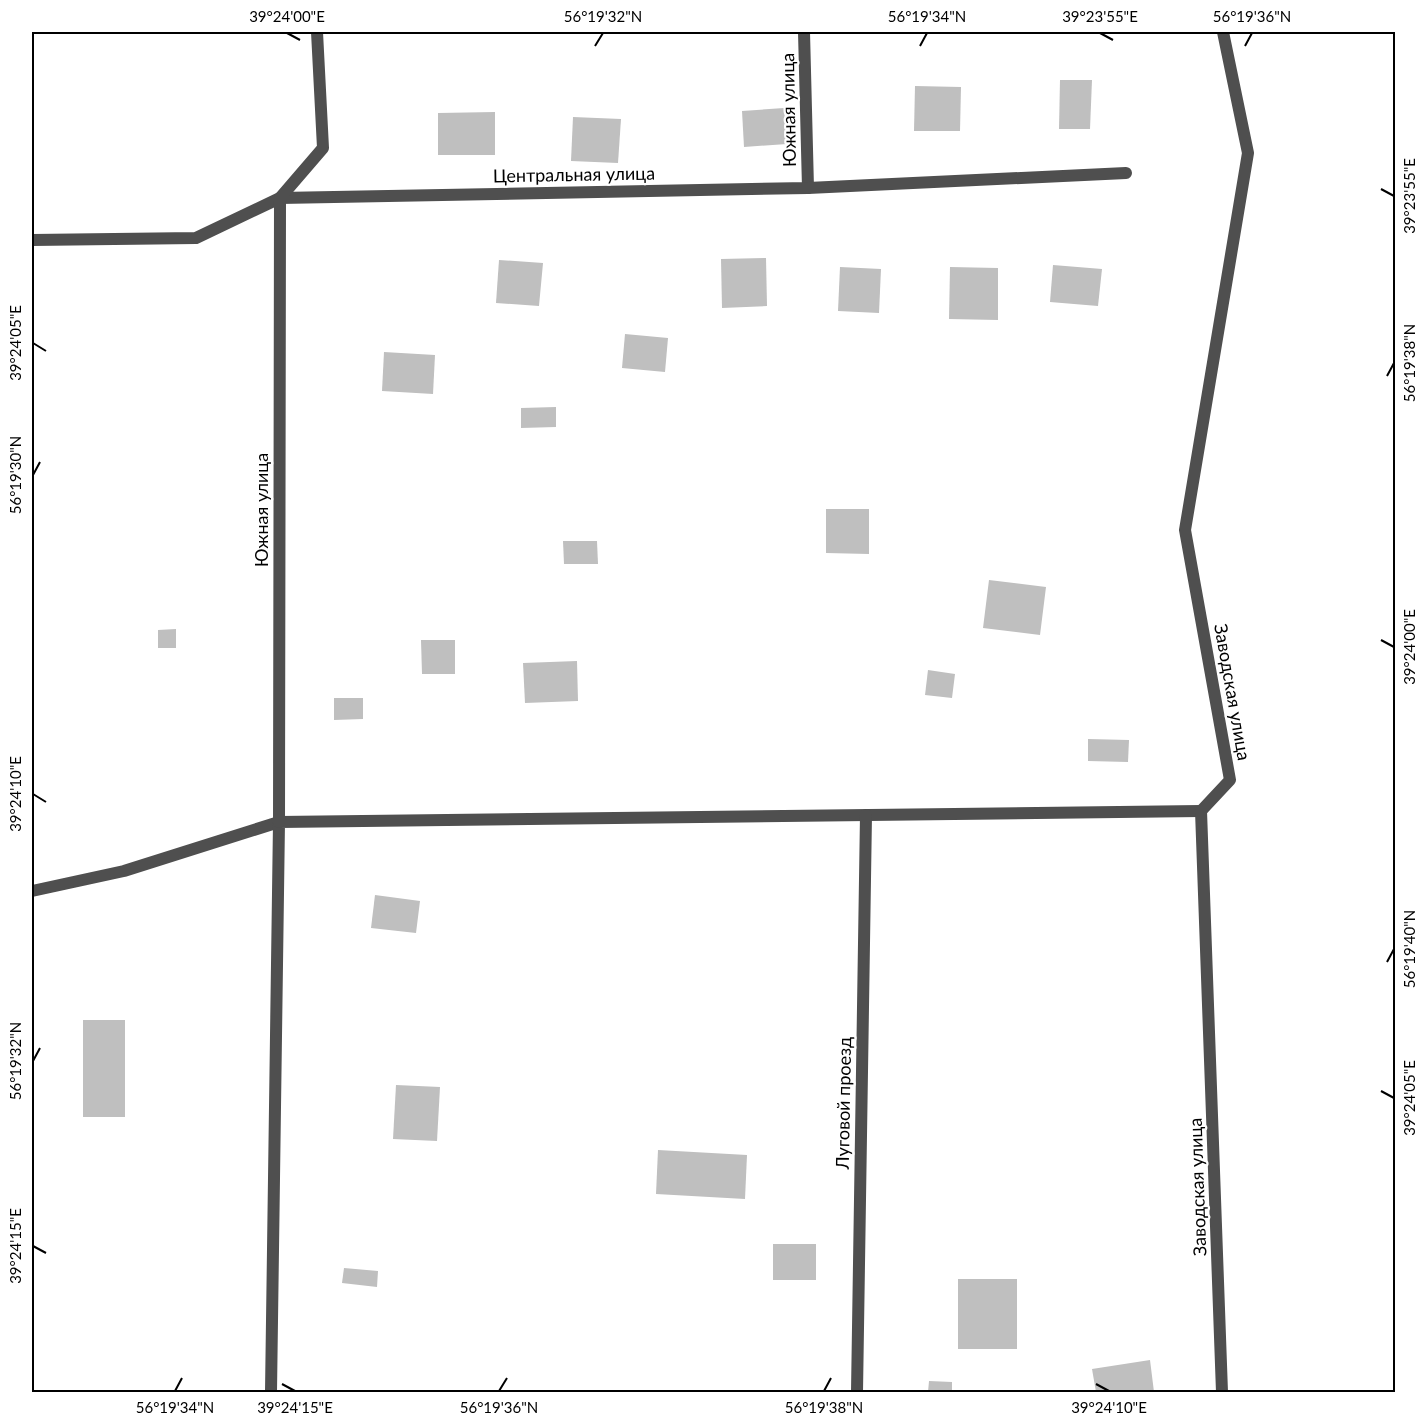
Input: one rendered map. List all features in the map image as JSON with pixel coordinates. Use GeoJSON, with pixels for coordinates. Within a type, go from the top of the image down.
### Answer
{"type":"FeatureCollection","features":[{"type":"Feature","properties":{"kind":"street"},"geometry":{"type":"LineString","coordinates":[[280,198],[323,148],[317,32]]}},
{"type":"Feature","properties":{"kind":"street","name":"Южная улица"},"geometry":{"type":"LineString","coordinates":[[804,32],[808,188]]}},
{"type":"Feature","properties":{"kind":"street","name":"Заводская улица"},"geometry":{"type":"LineString","coordinates":[[1222,1392],[1201,811],[1230,780],[1185,530],[1248,153],[1223,32]]}},
{"type":"Feature","properties":{"kind":"street","name":"Центральная улица"},"geometry":{"type":"LineString","coordinates":[[32,240],[196,238],[280,198],[808,188],[1126,173]]}},
{"type":"Feature","properties":{"kind":"street","name":"Южная улица"},"geometry":{"type":"LineString","coordinates":[[272,1392],[279,822],[280,198]]}},
{"type":"Feature","properties":{"kind":"street"},"geometry":{"type":"LineString","coordinates":[[32,891],[124,872],[279,822],[1201,811]]}},
{"type":"Feature","properties":{"kind":"street","name":"Луговой проезд"},"geometry":{"type":"LineString","coordinates":[[857,1392],[866,815]]}},
{"type":"Feature","properties":{"kind":"building"},"geometry":{"type":"Polygon","coordinates":[[[1060,80],[1092,80],[1090,129],[1059,129],[1060,80]]]}},
{"type":"Feature","properties":{"kind":"building"},"geometry":{"type":"Polygon","coordinates":[[[915,86],[961,87],[960,131],[914,131],[915,86]]]}},
{"type":"Feature","properties":{"kind":"building"},"geometry":{"type":"Polygon","coordinates":[[[784,108],[787,144],[744,147],[742,111],[784,108]]]}},
{"type":"Feature","properties":{"kind":"building"},"geometry":{"type":"Polygon","coordinates":[[[495,112],[495,155],[438,155],[438,113],[495,112]]]}},
{"type":"Feature","properties":{"kind":"building"},"geometry":{"type":"Polygon","coordinates":[[[573,117],[621,119],[618,163],[571,161],[573,117]]]}},
{"type":"Feature","properties":{"kind":"building"},"geometry":{"type":"Polygon","coordinates":[[[766,258],[767,306],[722,308],[721,259],[766,258]]]}},
{"type":"Feature","properties":{"kind":"building"},"geometry":{"type":"Polygon","coordinates":[[[499,260],[543,263],[539,306],[496,303],[499,260]]]}},
{"type":"Feature","properties":{"kind":"building"},"geometry":{"type":"Polygon","coordinates":[[[1053,265],[1102,269],[1098,306],[1050,302],[1053,265]]]}},
{"type":"Feature","properties":{"kind":"building"},"geometry":{"type":"Polygon","coordinates":[[[840,267],[881,269],[879,313],[838,311],[840,267]]]}},
{"type":"Feature","properties":{"kind":"building"},"geometry":{"type":"Polygon","coordinates":[[[950,267],[998,268],[998,320],[949,319],[950,267]]]}},
{"type":"Feature","properties":{"kind":"building"},"geometry":{"type":"Polygon","coordinates":[[[625,334],[668,338],[665,372],[622,368],[625,334]]]}},
{"type":"Feature","properties":{"kind":"building"},"geometry":{"type":"Polygon","coordinates":[[[384,352],[435,355],[433,394],[382,391],[384,352]]]}},
{"type":"Feature","properties":{"kind":"building"},"geometry":{"type":"Polygon","coordinates":[[[556,407],[556,427],[521,428],[521,408],[556,407]]]}},
{"type":"Feature","properties":{"kind":"building"},"geometry":{"type":"Polygon","coordinates":[[[826,509],[869,509],[869,554],[826,553],[826,509]]]}},
{"type":"Feature","properties":{"kind":"building"},"geometry":{"type":"Polygon","coordinates":[[[563,541],[597,541],[598,564],[564,564],[563,541]]]}},
{"type":"Feature","properties":{"kind":"building"},"geometry":{"type":"Polygon","coordinates":[[[989,580],[1046,587],[1040,635],[983,628],[989,580]]]}},
{"type":"Feature","properties":{"kind":"building"},"geometry":{"type":"Polygon","coordinates":[[[176,629],[176,648],[158,648],[158,630],[176,629]]]}},
{"type":"Feature","properties":{"kind":"building"},"geometry":{"type":"Polygon","coordinates":[[[421,640],[455,640],[455,674],[422,674],[421,640]]]}},
{"type":"Feature","properties":{"kind":"building"},"geometry":{"type":"Polygon","coordinates":[[[577,661],[578,701],[525,703],[523,663],[577,661]]]}},
{"type":"Feature","properties":{"kind":"building"},"geometry":{"type":"Polygon","coordinates":[[[928,670],[955,674],[952,698],[925,695],[928,670]]]}},
{"type":"Feature","properties":{"kind":"building"},"geometry":{"type":"Polygon","coordinates":[[[334,698],[363,698],[363,719],[334,720],[334,698]]]}},
{"type":"Feature","properties":{"kind":"building"},"geometry":{"type":"Polygon","coordinates":[[[1088,739],[1129,740],[1128,762],[1088,761],[1088,739]]]}},
{"type":"Feature","properties":{"kind":"building"},"geometry":{"type":"Polygon","coordinates":[[[375,895],[420,901],[416,933],[371,928],[375,895]]]}},
{"type":"Feature","properties":{"kind":"building"},"geometry":{"type":"Polygon","coordinates":[[[83,1020],[125,1020],[125,1117],[83,1117],[83,1020]]]}},
{"type":"Feature","properties":{"kind":"building"},"geometry":{"type":"Polygon","coordinates":[[[396,1085],[440,1087],[437,1141],[393,1139],[396,1085]]]}},
{"type":"Feature","properties":{"kind":"building"},"geometry":{"type":"Polygon","coordinates":[[[658,1150],[747,1155],[745,1199],[656,1194],[658,1150]]]}},
{"type":"Feature","properties":{"kind":"building"},"geometry":{"type":"Polygon","coordinates":[[[773,1244],[816,1244],[816,1280],[773,1280],[773,1244]]]}},
{"type":"Feature","properties":{"kind":"building"},"geometry":{"type":"Polygon","coordinates":[[[344,1268],[378,1271],[377,1287],[342,1283],[344,1268]]]}},
{"type":"Feature","properties":{"kind":"building"},"geometry":{"type":"Polygon","coordinates":[[[958,1279],[1017,1279],[1017,1349],[958,1349],[958,1279]]]}},
{"type":"Feature","properties":{"kind":"building"},"geometry":{"type":"Polygon","coordinates":[[[1150,1360],[1154,1392],[1096,1392],[1092,1369],[1150,1360]]]}},
{"type":"Feature","properties":{"kind":"building"},"geometry":{"type":"Polygon","coordinates":[[[929,1381],[952,1382],[952,1392],[928,1392],[929,1381]]]}}]}
